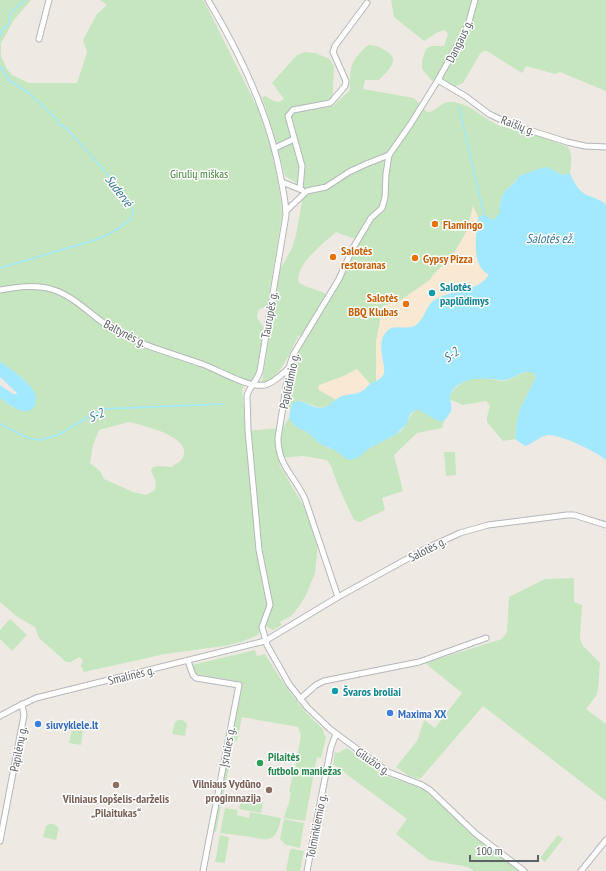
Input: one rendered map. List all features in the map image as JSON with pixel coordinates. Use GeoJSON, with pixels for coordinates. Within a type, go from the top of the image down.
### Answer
{"type":"FeatureCollection","features":[{"type":"Feature","properties":{"kind":"street"},"geometry":{"type":"LineString","coordinates":[[39,39],[49,0]]}},
{"type":"Feature","properties":{"kind":"street","name":"Taurupės g."},"geometry":{"type":"LineString","coordinates":[[208,0],[226,31],[265,118],[275,148],[286,211],[260,371],[257,380],[248,391],[247,412],[259,550],[270,605],[262,627],[265,641]]}},
{"type":"Feature","properties":{"kind":"street","name":"Dangaus g."},"geometry":{"type":"LineString","coordinates":[[389,155],[438,80],[462,37],[468,25],[475,0]]}},
{"type":"Feature","properties":{"kind":"street"},"geometry":{"type":"LineString","coordinates":[[300,189],[302,166],[288,116],[293,110],[330,103],[345,86],[346,81],[333,52],[335,46],[367,3]]}},
{"type":"Feature","properties":{"kind":"street","name":"Raišių g."},"geometry":{"type":"LineString","coordinates":[[438,80],[461,92],[489,114],[510,124],[567,142],[585,146],[606,147]]}},
{"type":"Feature","properties":{"kind":"street"},"geometry":{"type":"LineString","coordinates":[[275,148],[294,139]]}},
{"type":"Feature","properties":{"kind":"street"},"geometry":{"type":"LineString","coordinates":[[282,182],[307,191],[326,187],[349,172],[389,155]]}},
{"type":"Feature","properties":{"kind":"street","name":"Paplūdimio g."},"geometry":{"type":"LineString","coordinates":[[338,597],[305,499],[284,466],[278,449],[278,438],[289,368],[293,355],[297,346],[312,325],[339,279],[353,248],[371,218],[382,208],[385,197],[389,155]]}},
{"type":"Feature","properties":{"kind":"street"},"geometry":{"type":"LineString","coordinates":[[286,211],[307,191]]}},
{"type":"Feature","properties":{"kind":"street","name":"Baltynės g."},"geometry":{"type":"LineString","coordinates":[[0,290],[38,286],[56,290],[72,299],[124,336],[156,349],[213,368],[244,383],[253,385]]}},
{"type":"Feature","properties":{"kind":"street"},"geometry":{"type":"LineString","coordinates":[[253,385],[266,385],[277,379],[289,368]]}},
{"type":"Feature","properties":{"kind":"street","name":"Salotės g."},"geometry":{"type":"LineString","coordinates":[[265,641],[338,597],[425,549],[460,533],[472,529],[567,514],[606,525]]}},
{"type":"Feature","properties":{"kind":"street"},"geometry":{"type":"LineString","coordinates":[[300,699],[316,685],[324,682],[419,662],[486,638]]}},
{"type":"Feature","properties":{"kind":"street","name":"Smalinės g."},"geometry":{"type":"LineString","coordinates":[[0,716],[36,698],[265,641]]}},
{"type":"Feature","properties":{"kind":"street","name":"Gilužio g."},"geometry":{"type":"LineString","coordinates":[[265,641],[284,676],[300,699],[336,734],[388,772],[422,785],[430,790],[476,834],[524,871]]}},
{"type":"Feature","properties":{"kind":"street","name":"Įsruties g."},"geometry":{"type":"LineString","coordinates":[[188,661],[193,675],[196,678],[239,685],[203,871]]}},
{"type":"Feature","properties":{"kind":"street","name":"Papilėnų g."},"geometry":{"type":"LineString","coordinates":[[0,842],[24,715],[22,704]]}},
{"type":"Feature","properties":{"kind":"street","name":"Tolminkiemio g."},"geometry":{"type":"LineString","coordinates":[[307,871],[331,747],[336,734]]}},
{"type":"Feature","properties":{"kind":"street"},"geometry":{"type":"LineString","coordinates":[[581,871],[606,840]]}},
{"type":"Feature","properties":{"kind":"green space","name":"Girulių miškas"},"geometry":{"type":"Polygon","coordinates":[[[0,0],[31,0],[14,20],[1,43],[1,56],[7,69],[12,75],[29,83],[77,83],[87,52],[83,40],[97,14],[107,5],[100,0],[203,0],[258,109],[271,149],[281,202],[282,215],[267,306],[258,310],[257,318],[263,326],[259,366],[256,376],[242,389],[246,431],[282,428],[289,418],[296,427],[307,432],[328,448],[335,449],[345,458],[358,458],[369,448],[391,438],[402,430],[413,412],[416,410],[422,411],[437,420],[444,421],[442,428],[417,433],[394,455],[403,491],[382,498],[385,510],[360,522],[354,520],[327,460],[303,456],[280,458],[279,464],[303,505],[318,543],[315,573],[306,595],[291,616],[280,622],[282,625],[273,630],[267,627],[261,627],[258,635],[241,642],[224,646],[165,654],[84,672],[81,666],[83,660],[79,657],[71,662],[66,662],[39,638],[35,627],[16,616],[0,602],[0,398],[12,407],[24,411],[36,398],[26,382],[0,361],[0,0]],[[129,422],[99,430],[93,445],[90,463],[100,471],[104,479],[133,492],[146,495],[155,490],[156,482],[151,471],[153,467],[172,467],[183,457],[184,450],[181,444],[165,433],[129,422]]]}},
{"type":"Feature","properties":{"kind":"green space"},"geometry":{"type":"Polygon","coordinates":[[[391,0],[606,0],[606,91],[560,72],[555,74],[526,66],[522,73],[487,51],[480,54],[463,83],[456,86],[447,87],[431,80],[422,69],[422,60],[426,49],[431,46],[444,46],[448,34],[445,30],[438,32],[424,41],[394,17],[391,0]]]}},
{"type":"Feature","properties":{"kind":"green space"},"geometry":{"type":"Polygon","coordinates":[[[368,45],[377,46],[391,54],[393,62],[392,66],[379,80],[365,80],[363,89],[414,98],[427,112],[430,112],[447,102],[465,105],[500,126],[533,134],[568,147],[571,156],[570,173],[563,175],[553,170],[521,175],[502,196],[499,208],[500,212],[495,219],[491,220],[484,215],[478,217],[473,207],[467,231],[452,256],[430,280],[398,302],[383,306],[376,342],[376,381],[370,384],[357,369],[344,376],[325,383],[331,396],[336,400],[331,405],[320,408],[302,401],[292,403],[290,410],[285,409],[292,364],[297,352],[306,340],[299,335],[289,356],[280,370],[268,380],[262,382],[280,270],[292,248],[296,235],[304,191],[300,185],[285,176],[262,97],[265,96],[279,102],[284,99],[272,83],[297,55],[305,52],[315,53],[330,59],[334,67],[332,107],[350,90],[352,64],[368,45]],[[336,232],[305,262],[299,276],[299,283],[327,295],[339,275],[355,239],[336,232]]]}},
{"type":"Feature","properties":{"kind":"green space"},"geometry":{"type":"Polygon","coordinates":[[[528,371],[534,373],[536,377],[520,409],[515,439],[503,441],[487,422],[490,406],[486,401],[463,405],[449,399],[457,387],[470,379],[483,378],[505,381],[528,371]]]}},
{"type":"Feature","properties":{"kind":"green space"},"geometry":{"type":"Polygon","coordinates":[[[444,452],[455,452],[456,475],[446,476],[444,452]]]}},
{"type":"Feature","properties":{"kind":"green space"},"geometry":{"type":"Polygon","coordinates":[[[574,578],[574,602],[582,605],[580,639],[583,646],[600,663],[596,696],[586,709],[606,724],[606,801],[483,706],[421,778],[419,779],[409,776],[396,767],[417,741],[424,720],[435,728],[462,693],[425,663],[502,639],[507,632],[509,597],[545,579],[574,578]]]}},
{"type":"Feature","properties":{"kind":"green space"},"geometry":{"type":"Polygon","coordinates":[[[10,619],[27,635],[12,651],[0,639],[0,630],[10,619]]]}},
{"type":"Feature","properties":{"kind":"green space"},"geometry":{"type":"Polygon","coordinates":[[[255,650],[257,656],[265,654],[292,695],[315,722],[324,730],[323,731],[326,738],[321,758],[317,757],[305,821],[284,818],[291,793],[289,792],[301,736],[298,727],[242,717],[237,741],[234,741],[216,832],[212,831],[242,682],[195,674],[192,665],[255,650]]]}},
{"type":"Feature","properties":{"kind":"green space"},"geometry":{"type":"Polygon","coordinates":[[[178,720],[183,720],[187,724],[185,736],[172,734],[175,722],[178,720]]]}},
{"type":"Feature","properties":{"kind":"green space"},"geometry":{"type":"Polygon","coordinates":[[[72,729],[83,731],[81,745],[69,743],[72,729]]]}},
{"type":"Feature","properties":{"kind":"green space"},"geometry":{"type":"Polygon","coordinates":[[[347,748],[377,771],[426,791],[467,830],[519,871],[474,871],[468,867],[429,860],[396,834],[407,819],[333,764],[335,752],[338,753],[347,748]]]}},
{"type":"Feature","properties":{"kind":"green space"},"geometry":{"type":"Polygon","coordinates":[[[241,798],[263,802],[261,813],[239,809],[241,798]]]}},
{"type":"Feature","properties":{"kind":"green space"},"geometry":{"type":"Polygon","coordinates":[[[225,808],[238,810],[237,815],[249,818],[250,812],[281,818],[279,827],[273,837],[269,839],[259,839],[220,833],[225,808]]]}},
{"type":"Feature","properties":{"kind":"green space"},"geometry":{"type":"Polygon","coordinates":[[[284,819],[304,823],[300,848],[286,845],[280,839],[284,819]]]}},
{"type":"Feature","properties":{"kind":"green space"},"geometry":{"type":"Polygon","coordinates":[[[49,824],[54,824],[59,828],[56,840],[43,837],[46,826],[49,824]]]}},
{"type":"Feature","properties":{"kind":"green space"},"geometry":{"type":"Polygon","coordinates":[[[220,835],[229,838],[225,863],[215,862],[220,835]]]}},
{"type":"Feature","properties":{"kind":"green space"},"geometry":{"type":"Polygon","coordinates":[[[558,835],[563,839],[545,862],[540,858],[558,835]]]}},
{"type":"Feature","properties":{"kind":"green space"},"geometry":{"type":"Polygon","coordinates":[[[290,850],[304,851],[300,871],[286,871],[290,850]]]}},
{"type":"Feature","properties":{"kind":"sand","name":"Salotės paplūdimys"},"geometry":{"type":"Polygon","coordinates":[[[473,206],[478,217],[475,241],[477,255],[482,270],[488,274],[488,276],[483,281],[471,288],[450,293],[438,298],[431,304],[417,325],[414,327],[390,329],[382,359],[385,372],[382,377],[376,381],[376,342],[383,306],[398,302],[430,280],[456,252],[468,226],[473,206]]]}},
{"type":"Feature","properties":{"kind":"sand"},"geometry":{"type":"Polygon","coordinates":[[[357,369],[370,384],[361,391],[336,400],[319,390],[319,385],[344,376],[357,369]]]}},
{"type":"Feature","properties":{"kind":"water","name":"Salotės ež."},"geometry":{"type":"Polygon","coordinates":[[[546,167],[563,175],[570,173],[576,185],[582,192],[606,205],[606,460],[578,444],[554,436],[548,435],[539,438],[531,444],[525,446],[515,439],[520,409],[536,377],[534,373],[529,372],[525,372],[504,380],[480,379],[464,382],[456,387],[451,393],[451,411],[444,421],[438,421],[419,410],[414,411],[410,414],[407,424],[395,435],[368,449],[358,458],[350,460],[335,450],[320,444],[307,432],[296,427],[289,418],[292,403],[300,401],[317,408],[321,408],[327,406],[342,396],[357,393],[363,390],[371,383],[381,378],[384,373],[381,343],[387,331],[397,327],[413,327],[422,319],[433,301],[442,296],[471,288],[483,281],[488,276],[488,274],[482,270],[477,256],[476,240],[478,217],[484,215],[491,219],[495,219],[500,212],[499,208],[502,196],[519,176],[546,167]]]}},
{"type":"Feature","properties":{"kind":"water"},"geometry":{"type":"Polygon","coordinates":[[[0,361],[22,378],[33,390],[36,401],[32,409],[23,411],[8,404],[0,398],[0,385],[13,394],[17,393],[0,377],[0,361]]]}},
{"type":"Feature","properties":{"kind":"waterway","name":"Sudervė"},"geometry":{"type":"LineString","coordinates":[[0,36],[2,29],[8,25],[10,13],[25,0]]}},
{"type":"Feature","properties":{"kind":"waterway","name":"Sudervė"},"geometry":{"type":"LineString","coordinates":[[0,66],[9,80],[29,93],[82,145],[116,184],[125,196],[133,212],[128,221],[112,233],[95,240],[0,268]]}},
{"type":"Feature","properties":{"kind":"waterway"},"geometry":{"type":"LineString","coordinates":[[459,107],[484,215]]}},
{"type":"Feature","properties":{"kind":"waterway","name":"S-2"},"geometry":{"type":"LineString","coordinates":[[0,424],[28,438],[40,440],[58,435],[102,409],[223,404]]}},
{"type":"Feature","properties":{"kind":"place","name":"Flamingo"},"geometry":{"type":"Point","coordinates":[435,224]}},
{"type":"Feature","properties":{"kind":"place","name":"Salotės restoranas"},"geometry":{"type":"Point","coordinates":[333,257]}},
{"type":"Feature","properties":{"kind":"place","name":"Gypsy Pizza"},"geometry":{"type":"Point","coordinates":[415,258]}},
{"type":"Feature","properties":{"kind":"place","name":"Salotės paplūdimys"},"geometry":{"type":"Point","coordinates":[432,293]}},
{"type":"Feature","properties":{"kind":"place","name":"Salotės BBQ Klubas"},"geometry":{"type":"Point","coordinates":[406,304]}},
{"type":"Feature","properties":{"kind":"place","name":"Švaros broliai"},"geometry":{"type":"Point","coordinates":[335,691]}},
{"type":"Feature","properties":{"kind":"place","name":"Maxima XX"},"geometry":{"type":"Point","coordinates":[390,713]}},
{"type":"Feature","properties":{"kind":"place","name":"siuvyklele.lt"},"geometry":{"type":"Point","coordinates":[38,724]}},
{"type":"Feature","properties":{"kind":"place","name":"Pilaitės futbolo maniežas"},"geometry":{"type":"Point","coordinates":[260,763]}},
{"type":"Feature","properties":{"kind":"place","name":"Vilniaus lopšelis-darželis „Pilaitukas“"},"geometry":{"type":"Point","coordinates":[116,785]}},
{"type":"Feature","properties":{"kind":"place","name":"Vilniaus Vydūno progimnazija"},"geometry":{"type":"Point","coordinates":[269,790]}}]}
